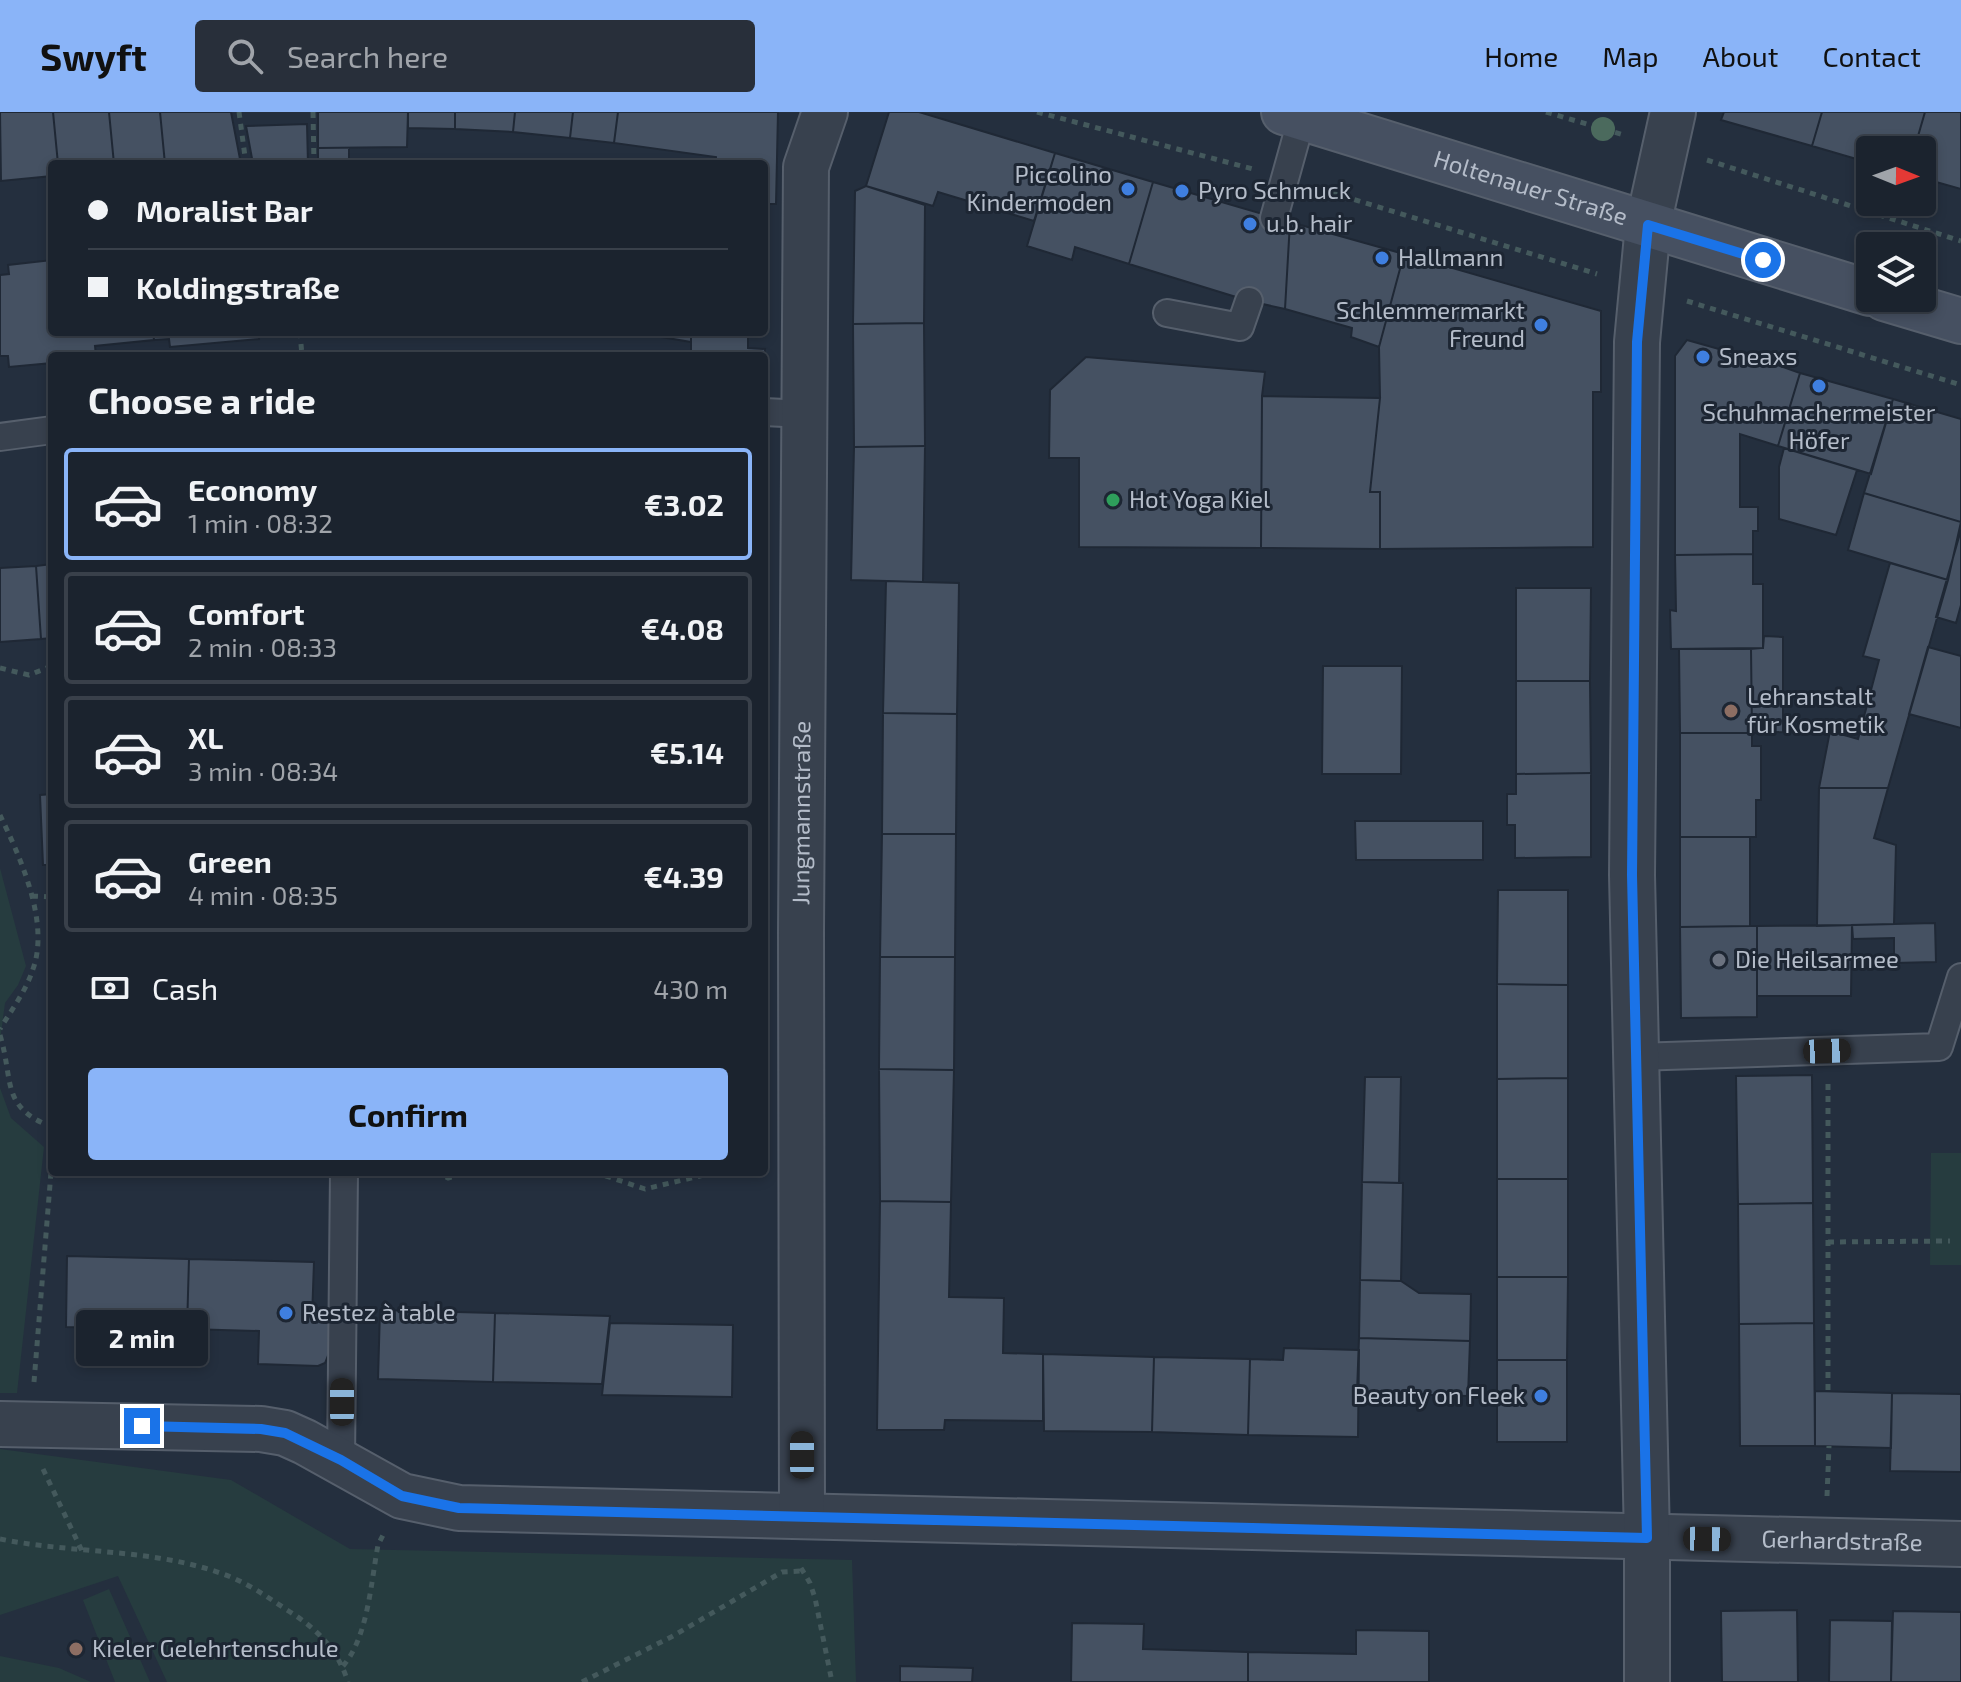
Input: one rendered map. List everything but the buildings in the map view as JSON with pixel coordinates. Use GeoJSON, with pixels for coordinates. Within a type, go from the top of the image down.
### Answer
{"type":"FeatureCollection","features":[{"type":"Feature","properties":{"kind":"main road","name":"Holtenauer Straße"},"geometry":{"type":"LineString","coordinates":[[1293,115],[1856,289]]}},
{"type":"Feature","properties":{"kind":"main road"},"geometry":{"type":"LineString","coordinates":[[1931,312],[1961,321]]}},
{"type":"Feature","properties":{"kind":"street","name":"Jungmannstraße"},"geometry":{"type":"LineString","coordinates":[[802,1515],[801,1178],[784,413],[806,167],[825,112]]}},
{"type":"Feature","properties":{"kind":"street"},"geometry":{"type":"LineString","coordinates":[[1647,1682],[1647,1538],[1632,875],[1637,342],[1648,225],[1669,129]]}},
{"type":"Feature","properties":{"kind":"street","name":"Gerhardstraße"},"geometry":{"type":"LineString","coordinates":[[15,1424],[261,1429],[285,1433],[341,1460],[402,1496],[459,1508],[1961,1544]]}},
{"type":"Feature","properties":{"kind":"lane"},"geometry":{"type":"LineString","coordinates":[[1274,218],[1285,179],[1293,115]]}},
{"type":"Feature","properties":{"kind":"lane"},"geometry":{"type":"LineString","coordinates":[[1167,313],[1240,327],[1249,301]]}},
{"type":"Feature","properties":{"kind":"lane"},"geometry":{"type":"LineString","coordinates":[[0,437],[48,431]]}},
{"type":"Feature","properties":{"kind":"lane"},"geometry":{"type":"LineString","coordinates":[[1636,1057],[1939,1047],[1961,977]]}},
{"type":"Feature","properties":{"kind":"lane"},"geometry":{"type":"LineString","coordinates":[[341,1460],[344,1176]]}},
{"type":"Feature","properties":{"kind":"path"},"geometry":{"type":"LineString","coordinates":[[239,112],[245,160]]}},
{"type":"Feature","properties":{"kind":"path"},"geometry":{"type":"LineString","coordinates":[[313,112],[314,160]]}},
{"type":"Feature","properties":{"kind":"path"},"geometry":{"type":"LineString","coordinates":[[1037,112],[1217,158],[1961,385]]}},
{"type":"Feature","properties":{"kind":"path"},"geometry":{"type":"LineString","coordinates":[[1546,112],[1669,129],[1961,241]]}},
{"type":"Feature","properties":{"kind":"path"},"geometry":{"type":"LineString","coordinates":[[0,668],[29,675],[48,668]]}},
{"type":"Feature","properties":{"kind":"path"},"geometry":{"type":"LineString","coordinates":[[0,815],[17,851],[32,896],[37,937],[35,966],[24,991],[0,1029]]}},
{"type":"Feature","properties":{"kind":"path"},"geometry":{"type":"LineString","coordinates":[[32,896],[48,897]]}},
{"type":"Feature","properties":{"kind":"path"},"geometry":{"type":"LineString","coordinates":[[0,1035],[10,1097],[30,1119],[48,1126]]}},
{"type":"Feature","properties":{"kind":"path"},"geometry":{"type":"LineString","coordinates":[[1827,1051],[1828,1391]]}},
{"type":"Feature","properties":{"kind":"path"},"geometry":{"type":"LineString","coordinates":[[50,1176],[15,1424],[38,1458],[82,1551]]}},
{"type":"Feature","properties":{"kind":"path"},"geometry":{"type":"LineString","coordinates":[[606,1176],[645,1189],[700,1176]]}},
{"type":"Feature","properties":{"kind":"path"},"geometry":{"type":"LineString","coordinates":[[736,1176],[801,1178]]}},
{"type":"Feature","properties":{"kind":"path"},"geometry":{"type":"LineString","coordinates":[[1828,1242],[1950,1241]]}},
{"type":"Feature","properties":{"kind":"path"},"geometry":{"type":"LineString","coordinates":[[343,1666],[354,1653],[360,1636],[378,1545],[402,1496]]}},
{"type":"Feature","properties":{"kind":"path"},"geometry":{"type":"LineString","coordinates":[[802,1515],[801,1571],[810,1583],[815,1598],[832,1682]]}},
{"type":"Feature","properties":{"kind":"path"},"geometry":{"type":"LineString","coordinates":[[0,1539],[82,1551],[161,1557],[225,1574],[249,1585],[316,1630],[343,1666],[348,1682]]}},
{"type":"Feature","properties":{"kind":"path"},"geometry":{"type":"LineString","coordinates":[[582,1682],[673,1636],[782,1572],[801,1571]]}},
{"type":"Feature","properties":{"kind":"green space"},"geometry":{"type":"Polygon","coordinates":[[[0,868],[26,966],[18,985],[5,1003],[0,1041],[0,868]]]}},
{"type":"Feature","properties":{"kind":"green space"},"geometry":{"type":"Polygon","coordinates":[[[0,1088],[11,1118],[44,1147],[17,1393],[0,1393],[0,1088]]]}},
{"type":"Feature","properties":{"kind":"green space"},"geometry":{"type":"Polygon","coordinates":[[[1931,1153],[1961,1153],[1961,1265],[1930,1265],[1931,1153]]]}},
{"type":"Feature","properties":{"kind":"green space"},"geometry":{"type":"Polygon","coordinates":[[[0,1449],[231,1480],[350,1549],[852,1560],[856,1682],[167,1682],[118,1576],[0,1615],[0,1449]]]}},
{"type":"Feature","properties":{"kind":"green space"},"geometry":{"type":"Polygon","coordinates":[[[109,1589],[150,1682],[115,1682],[83,1600],[109,1589]]]}},
{"type":"Feature","properties":{"kind":"green space"},"geometry":{"type":"Polygon","coordinates":[[[0,1656],[59,1668],[91,1682],[0,1682],[0,1656]]]}},
{"type":"Feature","properties":{"kind":"place","name":"Piccolino Kindermoden"},"geometry":{"type":"Point","coordinates":[1128,189]}},
{"type":"Feature","properties":{"kind":"place","name":"Pyro Schmuck"},"geometry":{"type":"Point","coordinates":[1182,191]}},
{"type":"Feature","properties":{"kind":"place","name":"u.b. hair"},"geometry":{"type":"Point","coordinates":[1250,224]}},
{"type":"Feature","properties":{"kind":"place","name":"Hallmann"},"geometry":{"type":"Point","coordinates":[1382,258]}},
{"type":"Feature","properties":{"kind":"place","name":"Schlemmermarkt Freund"},"geometry":{"type":"Point","coordinates":[1541,325]}},
{"type":"Feature","properties":{"kind":"place","name":"Sneaxs"},"geometry":{"type":"Point","coordinates":[1703,357]}},
{"type":"Feature","properties":{"kind":"place","name":"Schuhmachermeister Höfer"},"geometry":{"type":"Point","coordinates":[1819,386]}},
{"type":"Feature","properties":{"kind":"place","name":"Hot Yoga Kiel"},"geometry":{"type":"Point","coordinates":[1113,500]}},
{"type":"Feature","properties":{"kind":"place","name":"Lehranstalt für Kosmetik"},"geometry":{"type":"Point","coordinates":[1731,711]}},
{"type":"Feature","properties":{"kind":"place","name":"Die Heilsarmee"},"geometry":{"type":"Point","coordinates":[1719,960]}},
{"type":"Feature","properties":{"kind":"place","name":"Restez à table"},"geometry":{"type":"Point","coordinates":[286,1313]}},
{"type":"Feature","properties":{"kind":"place","name":"Beauty on Fleek"},"geometry":{"type":"Point","coordinates":[1541,1396]}},
{"type":"Feature","properties":{"kind":"place","name":"Kieler Gelehrtenschule"},"geometry":{"type":"Point","coordinates":[76,1649]}},
{"type":"Feature","properties":{"kind":"route"},"geometry":{"type":"LineString","coordinates":[[142,1426],[261,1429],[285,1433],[341,1460],[402,1496],[459,1508],[1647,1538],[1632,875],[1637,342],[1648,225],[1763,260]]}}]}
